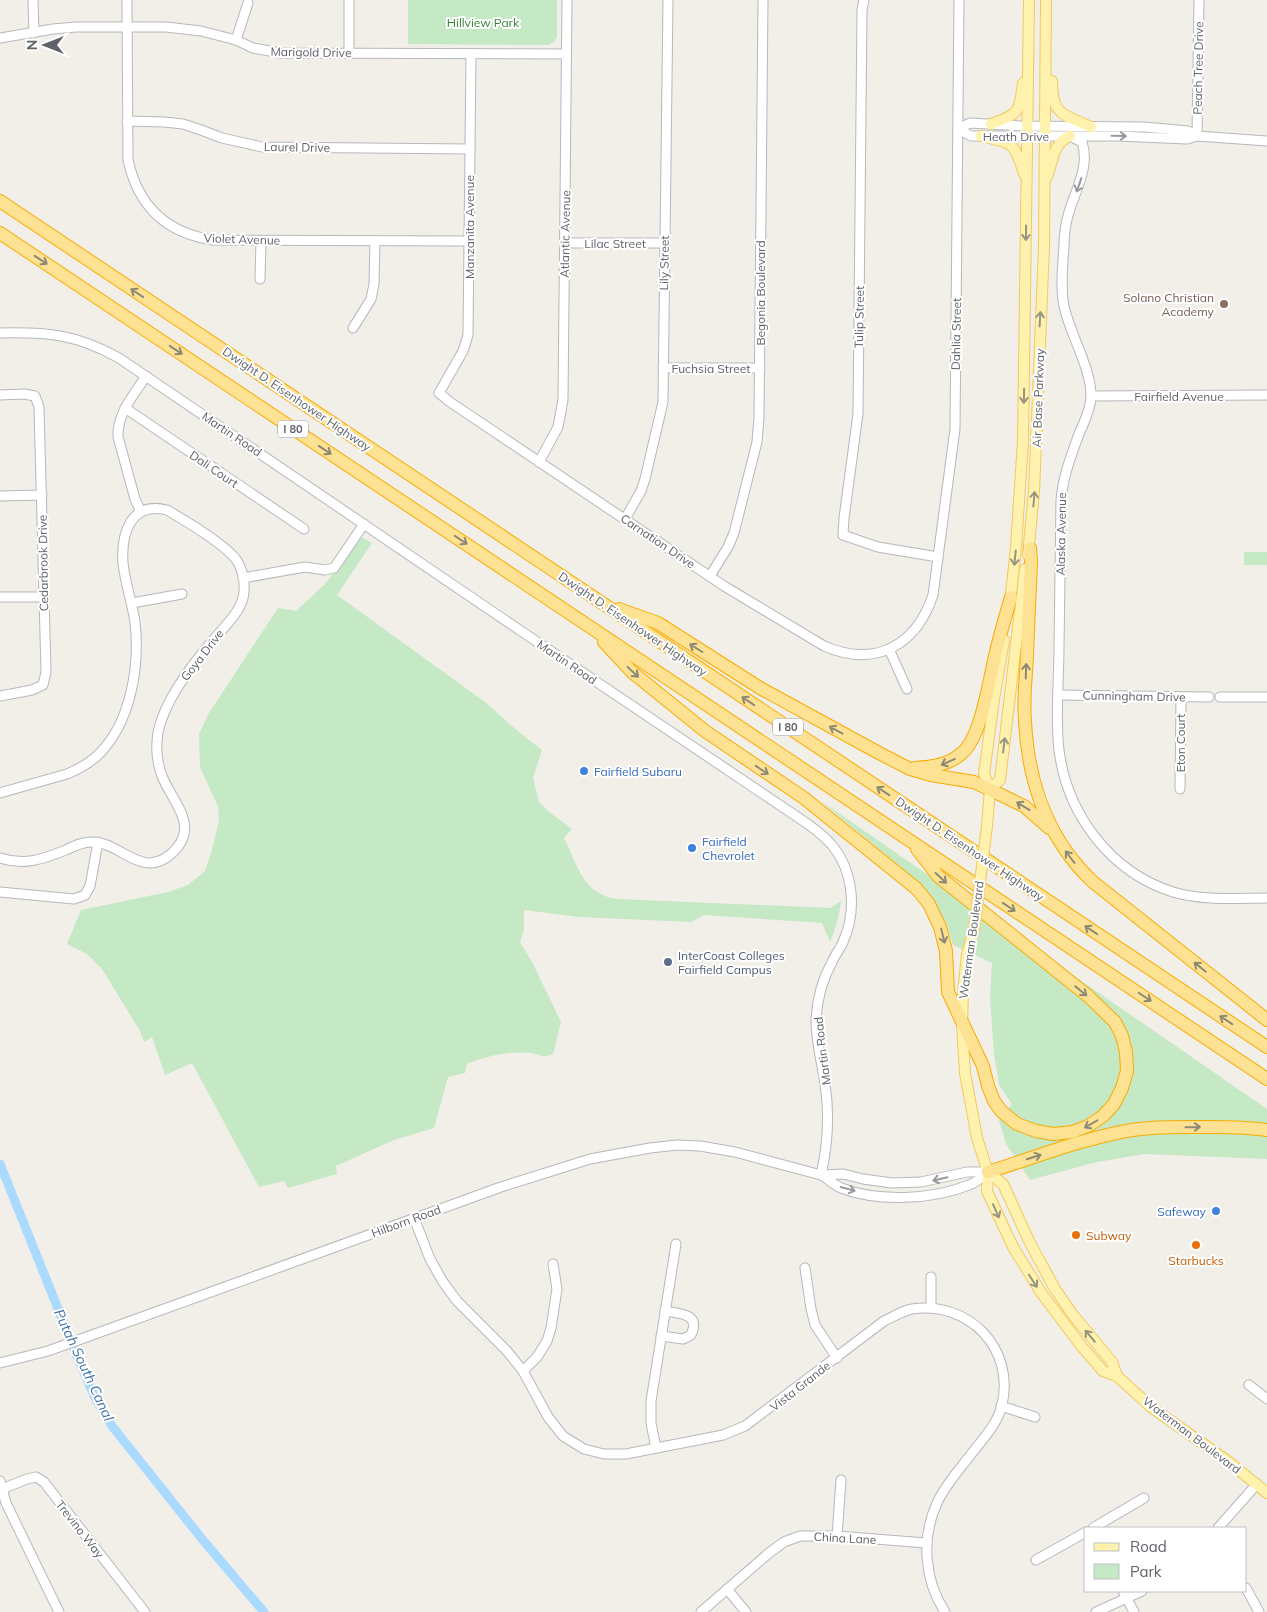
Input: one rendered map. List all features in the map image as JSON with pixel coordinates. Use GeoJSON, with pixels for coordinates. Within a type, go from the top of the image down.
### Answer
{"type":"FeatureCollection","features":[{"type":"Feature","properties":{"kind":"highway","name":"Dwight D. Eisenhower Highway"},"geometry":{"type":"LineString","coordinates":[[0,201],[1267,1047]]}},
{"type":"Feature","properties":{"kind":"highway","name":"Dwight D. Eisenhower Highway"},"geometry":{"type":"LineString","coordinates":[[0,233],[1267,1079]]}},
{"type":"Feature","properties":{"kind":"highway"},"geometry":{"type":"LineString","coordinates":[[1030,548],[1024,720],[1033,777],[1051,829]]}},
{"type":"Feature","properties":{"kind":"highway"},"geometry":{"type":"LineString","coordinates":[[910,769],[947,763],[957,758],[970,745],[981,713],[1011,597]]}},
{"type":"Feature","properties":{"kind":"highway"},"geometry":{"type":"LineString","coordinates":[[598,601],[658,623],[760,688],[910,769],[931,775],[974,782],[1024,806],[1051,829],[1071,858],[1093,882],[1267,1020]]}},
{"type":"Feature","properties":{"kind":"highway"},"geometry":{"type":"LineString","coordinates":[[586,624],[632,672],[705,731],[804,798],[917,888],[929,904],[940,926],[946,950],[948,992],[983,1066],[994,1101],[1001,1111],[1017,1124],[1036,1131],[1053,1134],[1072,1132],[1088,1126],[1103,1116],[1114,1104],[1122,1088],[1127,1071],[1126,1052],[1122,1036],[1115,1022],[1088,996],[938,876],[911,841]]}},
{"type":"Feature","properties":{"kind":"highway"},"geometry":{"type":"LineString","coordinates":[[988,1172],[1070,1146],[1127,1131],[1154,1127],[1238,1127],[1267,1130]]}},
{"type":"Feature","properties":{"kind":"main road","name":"Air Base Parkway"},"geometry":{"type":"LineString","coordinates":[[987,826],[990,789],[984,774],[1011,597],[1023,441],[1029,0]]}},
{"type":"Feature","properties":{"kind":"main road","name":"Air Base Parkway"},"geometry":{"type":"LineString","coordinates":[[990,789],[1000,780],[1026,560],[1030,548],[1037,441],[1044,185],[1046,0]]}},
{"type":"Feature","properties":{"kind":"main road"},"geometry":{"type":"LineString","coordinates":[[1046,0],[1052,44],[1052,93],[1056,107],[1065,116],[1091,127]]}},
{"type":"Feature","properties":{"kind":"main road"},"geometry":{"type":"LineString","coordinates":[[990,124],[1006,119],[1017,112],[1029,55]]}},
{"type":"Feature","properties":{"kind":"main road"},"geometry":{"type":"LineString","coordinates":[[981,136],[1012,146],[1017,151],[1027,184]]}},
{"type":"Feature","properties":{"kind":"main road"},"geometry":{"type":"LineString","coordinates":[[1044,185],[1058,146],[1063,139],[1070,136]]}},
{"type":"Feature","properties":{"kind":"main road","name":"Waterman Boulevard"},"geometry":{"type":"LineString","coordinates":[[987,826],[974,930],[967,954],[962,1024],[965,1073],[969,1100],[977,1138],[988,1172],[987,1191],[1024,1268],[1082,1347],[1103,1371],[1117,1376],[1151,1407],[1229,1462],[1267,1493]]}},
{"type":"Feature","properties":{"kind":"main road","name":"Waterman Boulevard"},"geometry":{"type":"LineString","coordinates":[[988,1172],[1003,1184],[1030,1243],[1055,1289],[1073,1315],[1112,1362],[1117,1376]]}},
{"type":"Feature","properties":{"kind":"street"},"geometry":{"type":"LineString","coordinates":[[33,0],[34,33]]}},
{"type":"Feature","properties":{"kind":"street","name":"Violet Avenue"},"geometry":{"type":"LineString","coordinates":[[127,0],[128,160],[131,174],[144,200],[159,217],[178,230],[199,238],[213,240],[470,241]]}},
{"type":"Feature","properties":{"kind":"street"},"geometry":{"type":"LineString","coordinates":[[349,0],[349,53]]}},
{"type":"Feature","properties":{"kind":"street","name":"Atlantic Avenue"},"geometry":{"type":"LineString","coordinates":[[539,462],[554,438],[561,415],[563,400],[567,0]]}},
{"type":"Feature","properties":{"kind":"street","name":"Lily Street"},"geometry":{"type":"LineString","coordinates":[[625,519],[641,491],[661,414],[668,0]]}},
{"type":"Feature","properties":{"kind":"street","name":"Begonia Boulevard"},"geometry":{"type":"LineString","coordinates":[[710,576],[728,547],[734,533],[757,442],[760,418],[763,0]]}},
{"type":"Feature","properties":{"kind":"street","name":"Tulip Street"},"geometry":{"type":"LineString","coordinates":[[864,0],[862,10],[858,414],[843,535],[878,547],[938,557]]}},
{"type":"Feature","properties":{"kind":"street","name":"Dahlia Street"},"geometry":{"type":"LineString","coordinates":[[889,649],[910,635],[918,626],[928,611],[933,595],[955,429],[959,0]]}},
{"type":"Feature","properties":{"kind":"street","name":"Peach Tree Drive"},"geometry":{"type":"LineString","coordinates":[[1197,136],[1198,0]]}},
{"type":"Feature","properties":{"kind":"street"},"geometry":{"type":"LineString","coordinates":[[236,40],[248,3]]}},
{"type":"Feature","properties":{"kind":"street","name":"Marigold Drive"},"geometry":{"type":"LineString","coordinates":[[0,38],[53,29],[127,26],[186,28],[236,40],[253,48],[274,53],[566,54]]}},
{"type":"Feature","properties":{"kind":"street","name":"Manzanita Avenue"},"geometry":{"type":"LineString","coordinates":[[439,393],[463,351],[468,335],[471,54]]}},
{"type":"Feature","properties":{"kind":"street","name":"Laurel Drive"},"geometry":{"type":"LineString","coordinates":[[128,121],[182,124],[222,138],[262,147],[470,149]]}},
{"type":"Feature","properties":{"kind":"street","name":"Heath Drive"},"geometry":{"type":"LineString","coordinates":[[958,129],[970,123],[990,124],[1028,131]]}},
{"type":"Feature","properties":{"kind":"street","name":"Heath Drive"},"geometry":{"type":"LineString","coordinates":[[958,129],[971,136],[981,136],[1091,127],[1150,127],[1188,131],[1197,136]]}},
{"type":"Feature","properties":{"kind":"street","name":"Heath Drive"},"geometry":{"type":"LineString","coordinates":[[1045,131],[1070,136],[1187,139],[1197,136],[1267,141]]}},
{"type":"Feature","properties":{"kind":"street","name":"Alaska Avenue"},"geometry":{"type":"LineString","coordinates":[[1070,136],[1082,142],[1085,149],[1085,161],[1083,175],[1068,215],[1066,226],[1064,306],[1089,384],[1091,396],[1086,417],[1062,483],[1058,695],[1059,749],[1063,772],[1078,811],[1091,834],[1125,868],[1152,884],[1173,892],[1199,898],[1267,898]]}},
{"type":"Feature","properties":{"kind":"street"},"geometry":{"type":"LineString","coordinates":[[260,279],[261,241]]}},
{"type":"Feature","properties":{"kind":"street"},"geometry":{"type":"LineString","coordinates":[[353,328],[371,299],[374,284],[375,241]]}},
{"type":"Feature","properties":{"kind":"street","name":"Lilac Street"},"geometry":{"type":"LineString","coordinates":[[565,242],[665,243]]}},
{"type":"Feature","properties":{"kind":"street","name":"Martin Road"},"geometry":{"type":"LineString","coordinates":[[0,333],[44,333],[64,336],[84,341],[118,358],[823,836],[837,852],[845,867],[849,882],[851,906],[847,931],[826,973],[817,1007],[817,1032],[829,1123],[827,1148],[821,1175]]}},
{"type":"Feature","properties":{"kind":"street","name":"Fuchsia Street"},"geometry":{"type":"LineString","coordinates":[[663,368],[760,368]]}},
{"type":"Feature","properties":{"kind":"street"},"geometry":{"type":"LineString","coordinates":[[142,512],[135,499],[118,437],[118,427],[125,408],[146,376]]}},
{"type":"Feature","properties":{"kind":"street","name":"Carnation Drive"},"geometry":{"type":"LineString","coordinates":[[439,393],[710,576],[803,633],[836,651],[863,654],[889,649]]}},
{"type":"Feature","properties":{"kind":"street","name":"Cedarbrook Drive"},"geometry":{"type":"LineString","coordinates":[[0,395],[24,394],[35,396],[39,407],[46,672],[43,685],[32,690],[0,696]]}},
{"type":"Feature","properties":{"kind":"street","name":"Fairfield Avenue"},"geometry":{"type":"LineString","coordinates":[[1091,396],[1267,395]]}},
{"type":"Feature","properties":{"kind":"street","name":"Dali Court"},"geometry":{"type":"LineString","coordinates":[[125,408],[304,529]]}},
{"type":"Feature","properties":{"kind":"street"},"geometry":{"type":"LineString","coordinates":[[0,496],[42,495]]}},
{"type":"Feature","properties":{"kind":"street"},"geometry":{"type":"LineString","coordinates":[[0,793],[77,770],[98,754],[116,732],[125,710],[135,668],[136,640],[132,604],[123,562],[126,529],[133,518],[148,508],[167,510],[226,550],[236,560],[243,578],[305,567],[325,570],[334,568],[364,524]]}},
{"type":"Feature","properties":{"kind":"street","name":"Goya Drive"},"geometry":{"type":"LineString","coordinates":[[98,842],[108,845],[133,860],[154,862],[164,859],[181,842],[184,818],[181,809],[162,777],[158,765],[157,737],[162,719],[185,675],[237,611],[243,599],[243,578]]}},
{"type":"Feature","properties":{"kind":"street"},"geometry":{"type":"LineString","coordinates":[[132,604],[182,594]]}},
{"type":"Feature","properties":{"kind":"street"},"geometry":{"type":"LineString","coordinates":[[0,597],[44,597]]}},
{"type":"Feature","properties":{"kind":"street"},"geometry":{"type":"LineString","coordinates":[[889,649],[907,689]]}},
{"type":"Feature","properties":{"kind":"street","name":"Cunningham Drive"},"geometry":{"type":"LineString","coordinates":[[1058,695],[1209,697]]}},
{"type":"Feature","properties":{"kind":"street","name":"Eton Court"},"geometry":{"type":"LineString","coordinates":[[1180,788],[1181,697]]}},
{"type":"Feature","properties":{"kind":"street"},"geometry":{"type":"LineString","coordinates":[[1220,697],[1267,698]]}},
{"type":"Feature","properties":{"kind":"street"},"geometry":{"type":"LineString","coordinates":[[0,858],[28,862],[36,861],[81,843],[98,842],[90,886],[85,895],[74,899],[0,892]]}},
{"type":"Feature","properties":{"kind":"street","name":"Hilborn Road"},"geometry":{"type":"LineString","coordinates":[[0,1364],[54,1349],[546,1171],[590,1159],[677,1145],[717,1148],[821,1175],[842,1174],[880,1182],[906,1183],[935,1180],[967,1172],[988,1172]]}},
{"type":"Feature","properties":{"kind":"street","name":"Hilborn Road"},"geometry":{"type":"LineString","coordinates":[[821,1175],[840,1188],[878,1196],[908,1198],[937,1194],[971,1185],[988,1172]]}},
{"type":"Feature","properties":{"kind":"street","name":"Vista Grande"},"geometry":{"type":"LineString","coordinates":[[414,1218],[430,1259],[443,1282],[457,1301],[507,1351],[523,1371],[548,1417],[563,1436],[584,1449],[604,1454],[618,1454],[656,1448],[723,1435],[745,1426],[892,1317],[910,1310],[931,1308],[947,1310],[964,1317],[981,1330],[993,1345],[1001,1363],[1004,1385],[1001,1406],[993,1425],[947,1486],[937,1502],[930,1520],[926,1543],[927,1564],[932,1586],[945,1612]]}},
{"type":"Feature","properties":{"kind":"street"},"geometry":{"type":"LineString","coordinates":[[656,1448],[651,1423],[650,1401],[676,1244]]}},
{"type":"Feature","properties":{"kind":"street"},"geometry":{"type":"LineString","coordinates":[[523,1371],[538,1357],[547,1342],[557,1288],[552,1264]]}},
{"type":"Feature","properties":{"kind":"street"},"geometry":{"type":"LineString","coordinates":[[805,1268],[811,1309],[816,1325],[836,1358]]}},
{"type":"Feature","properties":{"kind":"street"},"geometry":{"type":"LineString","coordinates":[[931,1277],[931,1308]]}},
{"type":"Feature","properties":{"kind":"street"},"geometry":{"type":"LineString","coordinates":[[661,1336],[683,1339],[692,1335],[695,1328],[693,1321],[688,1315],[665,1311]]}},
{"type":"Feature","properties":{"kind":"street"},"geometry":{"type":"LineString","coordinates":[[1249,1385],[1267,1399]]}},
{"type":"Feature","properties":{"kind":"street"},"geometry":{"type":"LineString","coordinates":[[1001,1406],[1035,1417]]}},
{"type":"Feature","properties":{"kind":"street","name":"Trevino Way"},"geometry":{"type":"LineString","coordinates":[[1,1486],[36,1477],[44,1482],[145,1612]]}},
{"type":"Feature","properties":{"kind":"street"},"geometry":{"type":"LineString","coordinates":[[838,1536],[841,1480]]}},
{"type":"Feature","properties":{"kind":"street"},"geometry":{"type":"LineString","coordinates":[[1219,1527],[1257,1484]]}},
{"type":"Feature","properties":{"kind":"street"},"geometry":{"type":"LineString","coordinates":[[1,1486],[6,1503],[59,1612]]}},
{"type":"Feature","properties":{"kind":"street"},"geometry":{"type":"LineString","coordinates":[[1095,1527],[1144,1498]]}},
{"type":"Feature","properties":{"kind":"street"},"geometry":{"type":"LineString","coordinates":[[1036,1560],[1084,1533]]}},
{"type":"Feature","properties":{"kind":"street","name":"China Lane"},"geometry":{"type":"LineString","coordinates":[[701,1612],[769,1553],[784,1542],[800,1536],[838,1536],[926,1543]]}},
{"type":"Feature","properties":{"kind":"street"},"geometry":{"type":"LineString","coordinates":[[727,1589],[746,1612]]}},
{"type":"Feature","properties":{"kind":"street"},"geometry":{"type":"LineString","coordinates":[[1247,1590],[1259,1612]]}},
{"type":"Feature","properties":{"kind":"street"},"geometry":{"type":"LineString","coordinates":[[1096,1612],[1125,1595],[1138,1592]]}},
{"type":"Feature","properties":{"kind":"street"},"geometry":{"type":"LineString","coordinates":[[1125,1595],[1134,1612]]}},
{"type":"Feature","properties":{"kind":"green space","name":"Hillview Park"},"geometry":{"type":"Polygon","coordinates":[[[408,0],[557,0],[557,36],[554,42],[548,45],[408,44],[408,0]]]}},
{"type":"Feature","properties":{"kind":"green space"},"geometry":{"type":"Polygon","coordinates":[[[361,537],[372,543],[337,595],[485,702],[542,750],[533,778],[539,802],[572,829],[564,838],[578,869],[589,885],[597,892],[618,899],[830,908],[841,901],[836,927],[830,942],[822,923],[704,915],[691,922],[579,917],[524,910],[524,930],[520,942],[533,964],[561,1022],[553,1054],[544,1056],[530,1053],[506,1053],[467,1064],[465,1073],[448,1077],[434,1128],[394,1140],[336,1166],[337,1174],[288,1188],[284,1181],[259,1187],[192,1063],[165,1075],[152,1037],[144,1042],[140,1031],[102,969],[87,954],[67,944],[81,910],[168,892],[188,885],[205,871],[219,820],[218,806],[200,767],[199,734],[209,713],[278,608],[296,611],[325,584],[361,537]]]}},
{"type":"Feature","properties":{"kind":"green space"},"geometry":{"type":"Polygon","coordinates":[[[1244,552],[1267,552],[1267,565],[1244,565],[1244,552]]]}},
{"type":"Feature","properties":{"kind":"green space"},"geometry":{"type":"Polygon","coordinates":[[[821,801],[1267,1109],[1267,1159],[1145,1154],[1097,1162],[1030,1180],[1006,1144],[999,1120],[1012,1104],[999,1085],[994,1054],[990,998],[992,963],[953,945],[946,922],[922,885],[821,801]]]}},
{"type":"Feature","properties":{"kind":"waterway","name":"Putah South Canal"},"geometry":{"type":"LineString","coordinates":[[0,1164],[95,1398],[112,1426],[202,1539],[264,1612]]}},
{"type":"Feature","properties":{"kind":"place","name":"Solano Christian Academy"},"geometry":{"type":"Point","coordinates":[1224,304]}},
{"type":"Feature","properties":{"kind":"place","name":"Fairfield Subaru"},"geometry":{"type":"Point","coordinates":[584,771]}},
{"type":"Feature","properties":{"kind":"place","name":"Fairfield Chevrolet"},"geometry":{"type":"Point","coordinates":[692,848]}},
{"type":"Feature","properties":{"kind":"place","name":"InterCoast Colleges Fairfield Campus"},"geometry":{"type":"Point","coordinates":[668,962]}},
{"type":"Feature","properties":{"kind":"place","name":"Safeway"},"geometry":{"type":"Point","coordinates":[1216,1211]}},
{"type":"Feature","properties":{"kind":"place","name":"Subway"},"geometry":{"type":"Point","coordinates":[1076,1235]}},
{"type":"Feature","properties":{"kind":"place","name":"Starbucks"},"geometry":{"type":"Point","coordinates":[1196,1245]}}]}
